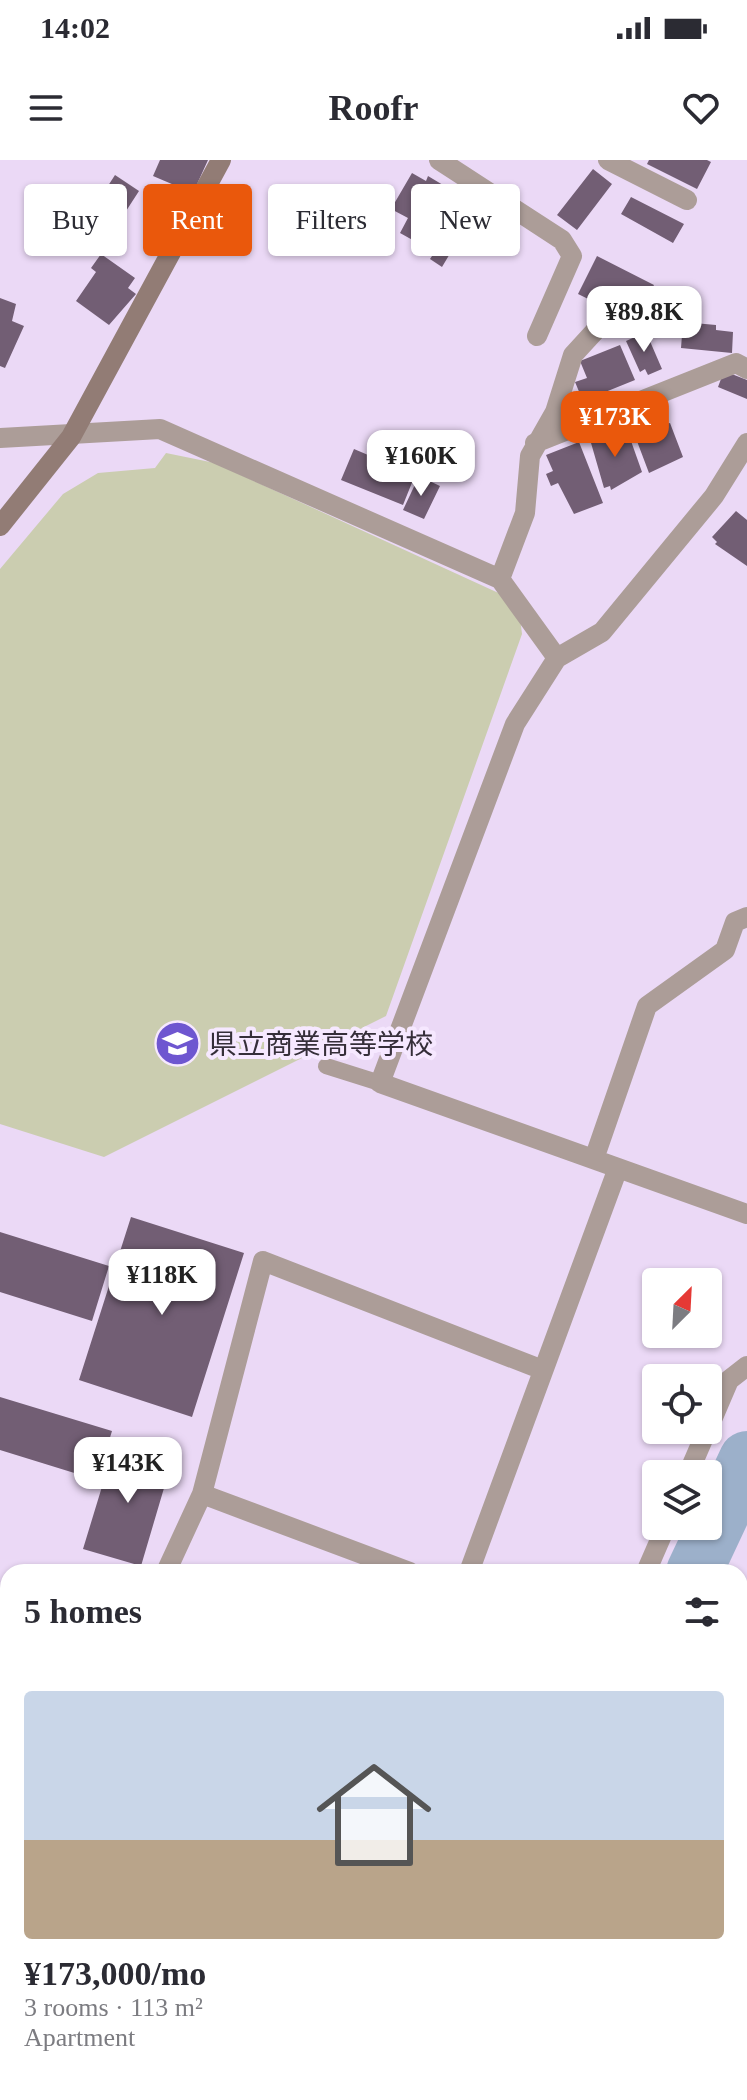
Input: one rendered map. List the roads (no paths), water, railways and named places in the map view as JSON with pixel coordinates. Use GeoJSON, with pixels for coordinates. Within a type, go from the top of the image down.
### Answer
{"type":"FeatureCollection","features":[{"type":"Feature","properties":{"kind":"street"},"geometry":{"type":"LineString","coordinates":[[0,526],[71,437],[221,160]]}},
{"type":"Feature","properties":{"kind":"street"},"geometry":{"type":"LineString","coordinates":[[439,160],[562,240],[572,256],[537,336]]}},
{"type":"Feature","properties":{"kind":"street"},"geometry":{"type":"LineString","coordinates":[[608,160],[687,200]]}},
{"type":"Feature","properties":{"kind":"street"},"geometry":{"type":"LineString","coordinates":[[500,579],[525,513],[530,456],[555,412],[573,355],[595,331]]}},
{"type":"Feature","properties":{"kind":"street"},"geometry":{"type":"LineString","coordinates":[[535,443],[736,363],[747,369]]}},
{"type":"Feature","properties":{"kind":"street"},"geometry":{"type":"LineString","coordinates":[[0,438],[71,437],[160,429],[500,579],[557,658]]}},
{"type":"Feature","properties":{"kind":"street"},"geometry":{"type":"LineString","coordinates":[[747,443],[714,496],[602,632],[557,658],[515,724],[380,1083],[747,1214]]}},
{"type":"Feature","properties":{"kind":"street"},"geometry":{"type":"LineString","coordinates":[[594,1159],[647,1006],[725,950],[735,922],[747,917]]}},
{"type":"Feature","properties":{"kind":"street"},"geometry":{"type":"LineString","coordinates":[[472,1564],[618,1168]]}},
{"type":"Feature","properties":{"kind":"street"},"geometry":{"type":"LineString","coordinates":[[170,1564],[202,1494],[263,1261],[543,1370]]}},
{"type":"Feature","properties":{"kind":"street"},"geometry":{"type":"LineString","coordinates":[[722,1396],[729,1380],[747,1366]]}},
{"type":"Feature","properties":{"kind":"street"},"geometry":{"type":"LineString","coordinates":[[202,1494],[389,1564]]}},
{"type":"Feature","properties":{"kind":"street"},"geometry":{"type":"LineString","coordinates":[[649,1564],[660,1540]]}},
{"type":"Feature","properties":{"kind":"lane"},"geometry":{"type":"LineString","coordinates":[[326,1066],[380,1083]]}},
{"type":"Feature","properties":{"kind":"waterway"},"geometry":{"type":"LineString","coordinates":[[698,1564],[747,1459]]}},
{"type":"Feature","properties":{"kind":"place","name":"県立商業高等学校"},"geometry":{"type":"Point","coordinates":[178,1044]}}]}
